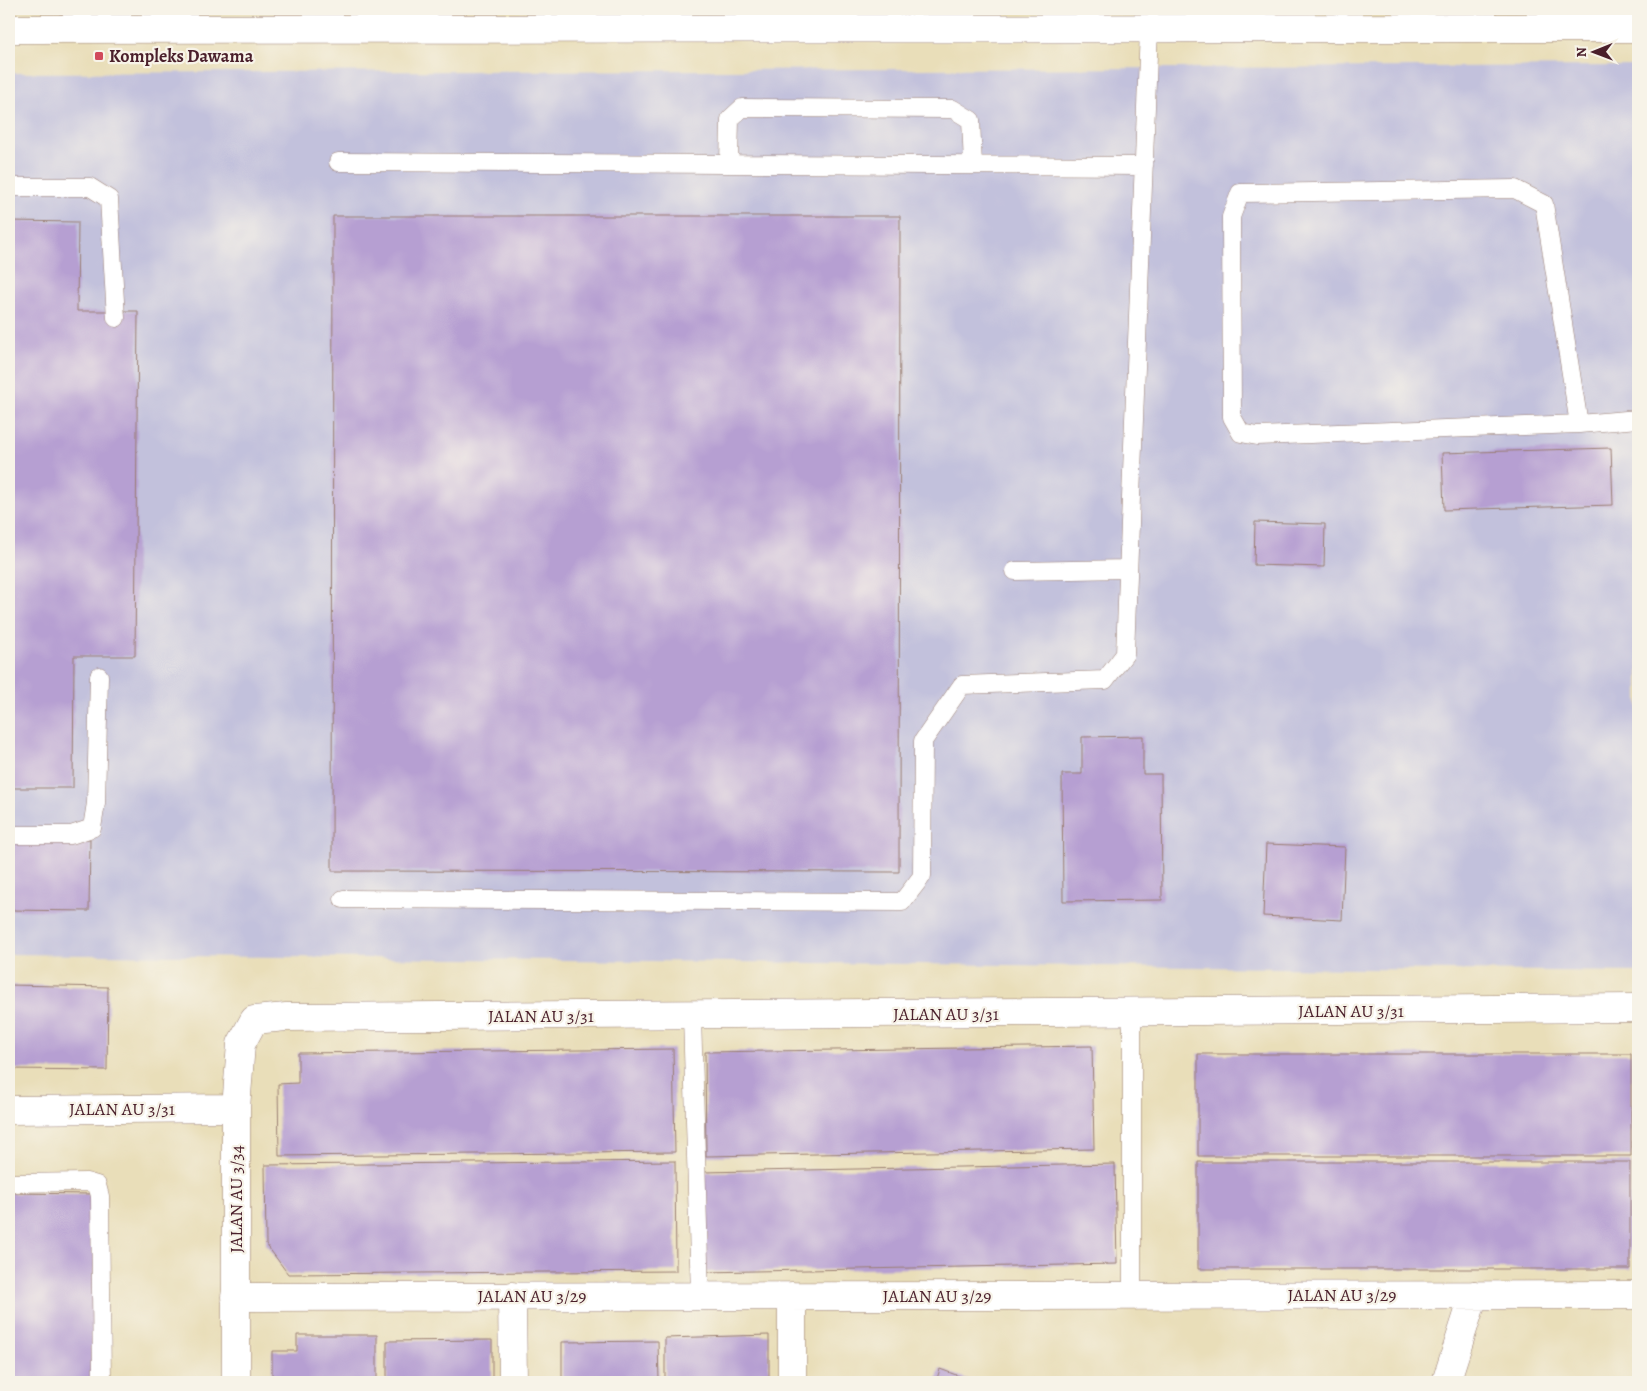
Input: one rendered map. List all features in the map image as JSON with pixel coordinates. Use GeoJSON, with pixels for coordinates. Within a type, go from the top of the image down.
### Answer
{"type":"FeatureCollection","features":[{"type":"Feature","properties":{"kind":"street"},"geometry":{"type":"LineString","coordinates":[[9,29],[1149,30],[1638,28]]}},
{"type":"Feature","properties":{"kind":"street","name":"JALAN AU 3/31"},"geometry":{"type":"LineString","coordinates":[[254,1020],[296,1017],[1638,1008]]}},
{"type":"Feature","properties":{"kind":"street","name":"JALAN AU 3/34"},"geometry":{"type":"LineString","coordinates":[[236,1382],[236,1108],[241,1044],[254,1020]]}},
{"type":"Feature","properties":{"kind":"street","name":"JALAN AU 3/31"},"geometry":{"type":"LineString","coordinates":[[9,1110],[236,1108]]}},
{"type":"Feature","properties":{"kind":"street"},"geometry":{"type":"LineString","coordinates":[[1446,1382],[1474,1295]]}},
{"type":"Feature","properties":{"kind":"street","name":"JALAN AU 3/29"},"geometry":{"type":"LineString","coordinates":[[235,1297],[1638,1295]]}},
{"type":"Feature","properties":{"kind":"street"},"geometry":{"type":"LineString","coordinates":[[512,1296],[513,1382]]}},
{"type":"Feature","properties":{"kind":"street"},"geometry":{"type":"LineString","coordinates":[[792,1296],[792,1382]]}},
{"type":"Feature","properties":{"kind":"lane"},"geometry":{"type":"LineString","coordinates":[[342,899],[902,902],[922,876],[923,741],[962,685],[1105,680],[1125,654],[1149,30]]}},
{"type":"Feature","properties":{"kind":"lane"},"geometry":{"type":"LineString","coordinates":[[729,164],[730,120],[742,108],[953,108],[971,120],[973,165]]}},
{"type":"Feature","properties":{"kind":"lane"},"geometry":{"type":"LineString","coordinates":[[338,162],[1144,166]]}},
{"type":"Feature","properties":{"kind":"lane"},"geometry":{"type":"LineString","coordinates":[[9,187],[90,187],[109,199],[116,318]]}},
{"type":"Feature","properties":{"kind":"lane"},"geometry":{"type":"LineString","coordinates":[[1579,424],[1544,204],[1515,189],[1240,193],[1231,217],[1231,247],[1232,417],[1241,433],[1257,436],[1579,424],[1638,419]]}},
{"type":"Feature","properties":{"kind":"lane"},"geometry":{"type":"LineString","coordinates":[[1015,571],[1128,569]]}},
{"type":"Feature","properties":{"kind":"lane"},"geometry":{"type":"LineString","coordinates":[[9,834],[71,835],[92,828],[96,803],[99,676]]}},
{"type":"Feature","properties":{"kind":"lane"},"geometry":{"type":"LineString","coordinates":[[1132,1012],[1132,1296]]}},
{"type":"Feature","properties":{"kind":"lane"},"geometry":{"type":"LineString","coordinates":[[692,1015],[700,1296]]}},
{"type":"Feature","properties":{"kind":"lane"},"geometry":{"type":"LineString","coordinates":[[9,1183],[87,1182],[97,1185],[100,1196],[102,1382]]}},
{"type":"Feature","properties":{"kind":"shaded area"},"geometry":{"type":"Polygon","coordinates":[[[1638,66],[1638,972],[9,954],[9,73],[1638,66]]]}},
{"type":"Feature","properties":{"kind":"building"},"geometry":{"type":"Polygon","coordinates":[[[333,216],[900,216],[899,872],[332,871],[333,216]]]}},
{"type":"Feature","properties":{"kind":"building"},"geometry":{"type":"Polygon","coordinates":[[[9,221],[78,222],[77,311],[138,311],[135,656],[74,656],[73,788],[9,788],[9,221]]]}},
{"type":"Feature","properties":{"kind":"building"},"geometry":{"type":"Polygon","coordinates":[[[1611,448],[1613,505],[1444,510],[1442,453],[1611,448]]]}},
{"type":"Feature","properties":{"kind":"building"},"geometry":{"type":"Polygon","coordinates":[[[1255,522],[1325,524],[1324,567],[1254,565],[1255,522]]]}},
{"type":"Feature","properties":{"kind":"building"},"geometry":{"type":"Polygon","coordinates":[[[1143,736],[1143,774],[1161,774],[1162,900],[1063,901],[1062,774],[1082,774],[1082,737],[1143,736]]]}},
{"type":"Feature","properties":{"kind":"building"},"geometry":{"type":"Polygon","coordinates":[[[9,838],[90,839],[89,911],[9,910],[9,838]]]}},
{"type":"Feature","properties":{"kind":"building"},"geometry":{"type":"Polygon","coordinates":[[[1266,844],[1345,847],[1342,920],[1263,916],[1266,844]]]}},
{"type":"Feature","properties":{"kind":"building"},"geometry":{"type":"Polygon","coordinates":[[[9,985],[108,987],[107,1070],[9,1069],[9,985]]]}},
{"type":"Feature","properties":{"kind":"building"},"geometry":{"type":"Polygon","coordinates":[[[1092,1046],[1094,1149],[706,1156],[705,1052],[1092,1046]]]}},
{"type":"Feature","properties":{"kind":"building"},"geometry":{"type":"Polygon","coordinates":[[[673,1049],[675,1152],[279,1156],[278,1084],[298,1083],[298,1053],[673,1049]]]}},
{"type":"Feature","properties":{"kind":"building"},"geometry":{"type":"Polygon","coordinates":[[[1198,1054],[1631,1054],[1631,1156],[1198,1156],[1198,1054]]]}},
{"type":"Feature","properties":{"kind":"building"},"geometry":{"type":"Polygon","coordinates":[[[675,1161],[676,1271],[288,1274],[266,1244],[265,1165],[675,1161]]]}},
{"type":"Feature","properties":{"kind":"building"},"geometry":{"type":"Polygon","coordinates":[[[1198,1162],[1630,1162],[1630,1269],[1198,1269],[1198,1162]]]}},
{"type":"Feature","properties":{"kind":"building"},"geometry":{"type":"Polygon","coordinates":[[[1115,1164],[1117,1264],[704,1272],[702,1172],[1115,1164]]]}},
{"type":"Feature","properties":{"kind":"building"},"geometry":{"type":"Polygon","coordinates":[[[9,1193],[96,1194],[94,1382],[9,1382],[9,1193]]]}},
{"type":"Feature","properties":{"kind":"building"},"geometry":{"type":"Polygon","coordinates":[[[297,1335],[377,1335],[377,1382],[272,1382],[272,1351],[297,1351],[297,1335]]]}},
{"type":"Feature","properties":{"kind":"building"},"geometry":{"type":"Polygon","coordinates":[[[769,1335],[769,1382],[665,1382],[665,1338],[769,1335]]]}},
{"type":"Feature","properties":{"kind":"building"},"geometry":{"type":"Polygon","coordinates":[[[492,1340],[492,1382],[387,1382],[387,1341],[492,1340]]]}},
{"type":"Feature","properties":{"kind":"building"},"geometry":{"type":"Polygon","coordinates":[[[658,1341],[659,1382],[562,1382],[562,1342],[658,1341]]]}},
{"type":"Feature","properties":{"kind":"building"},"geometry":{"type":"Polygon","coordinates":[[[940,1369],[975,1382],[936,1382],[940,1369]]]}},
{"type":"Feature","properties":{"kind":"place","name":"Kompleks Dawama"},"geometry":{"type":"Point","coordinates":[99,56]}}]}
